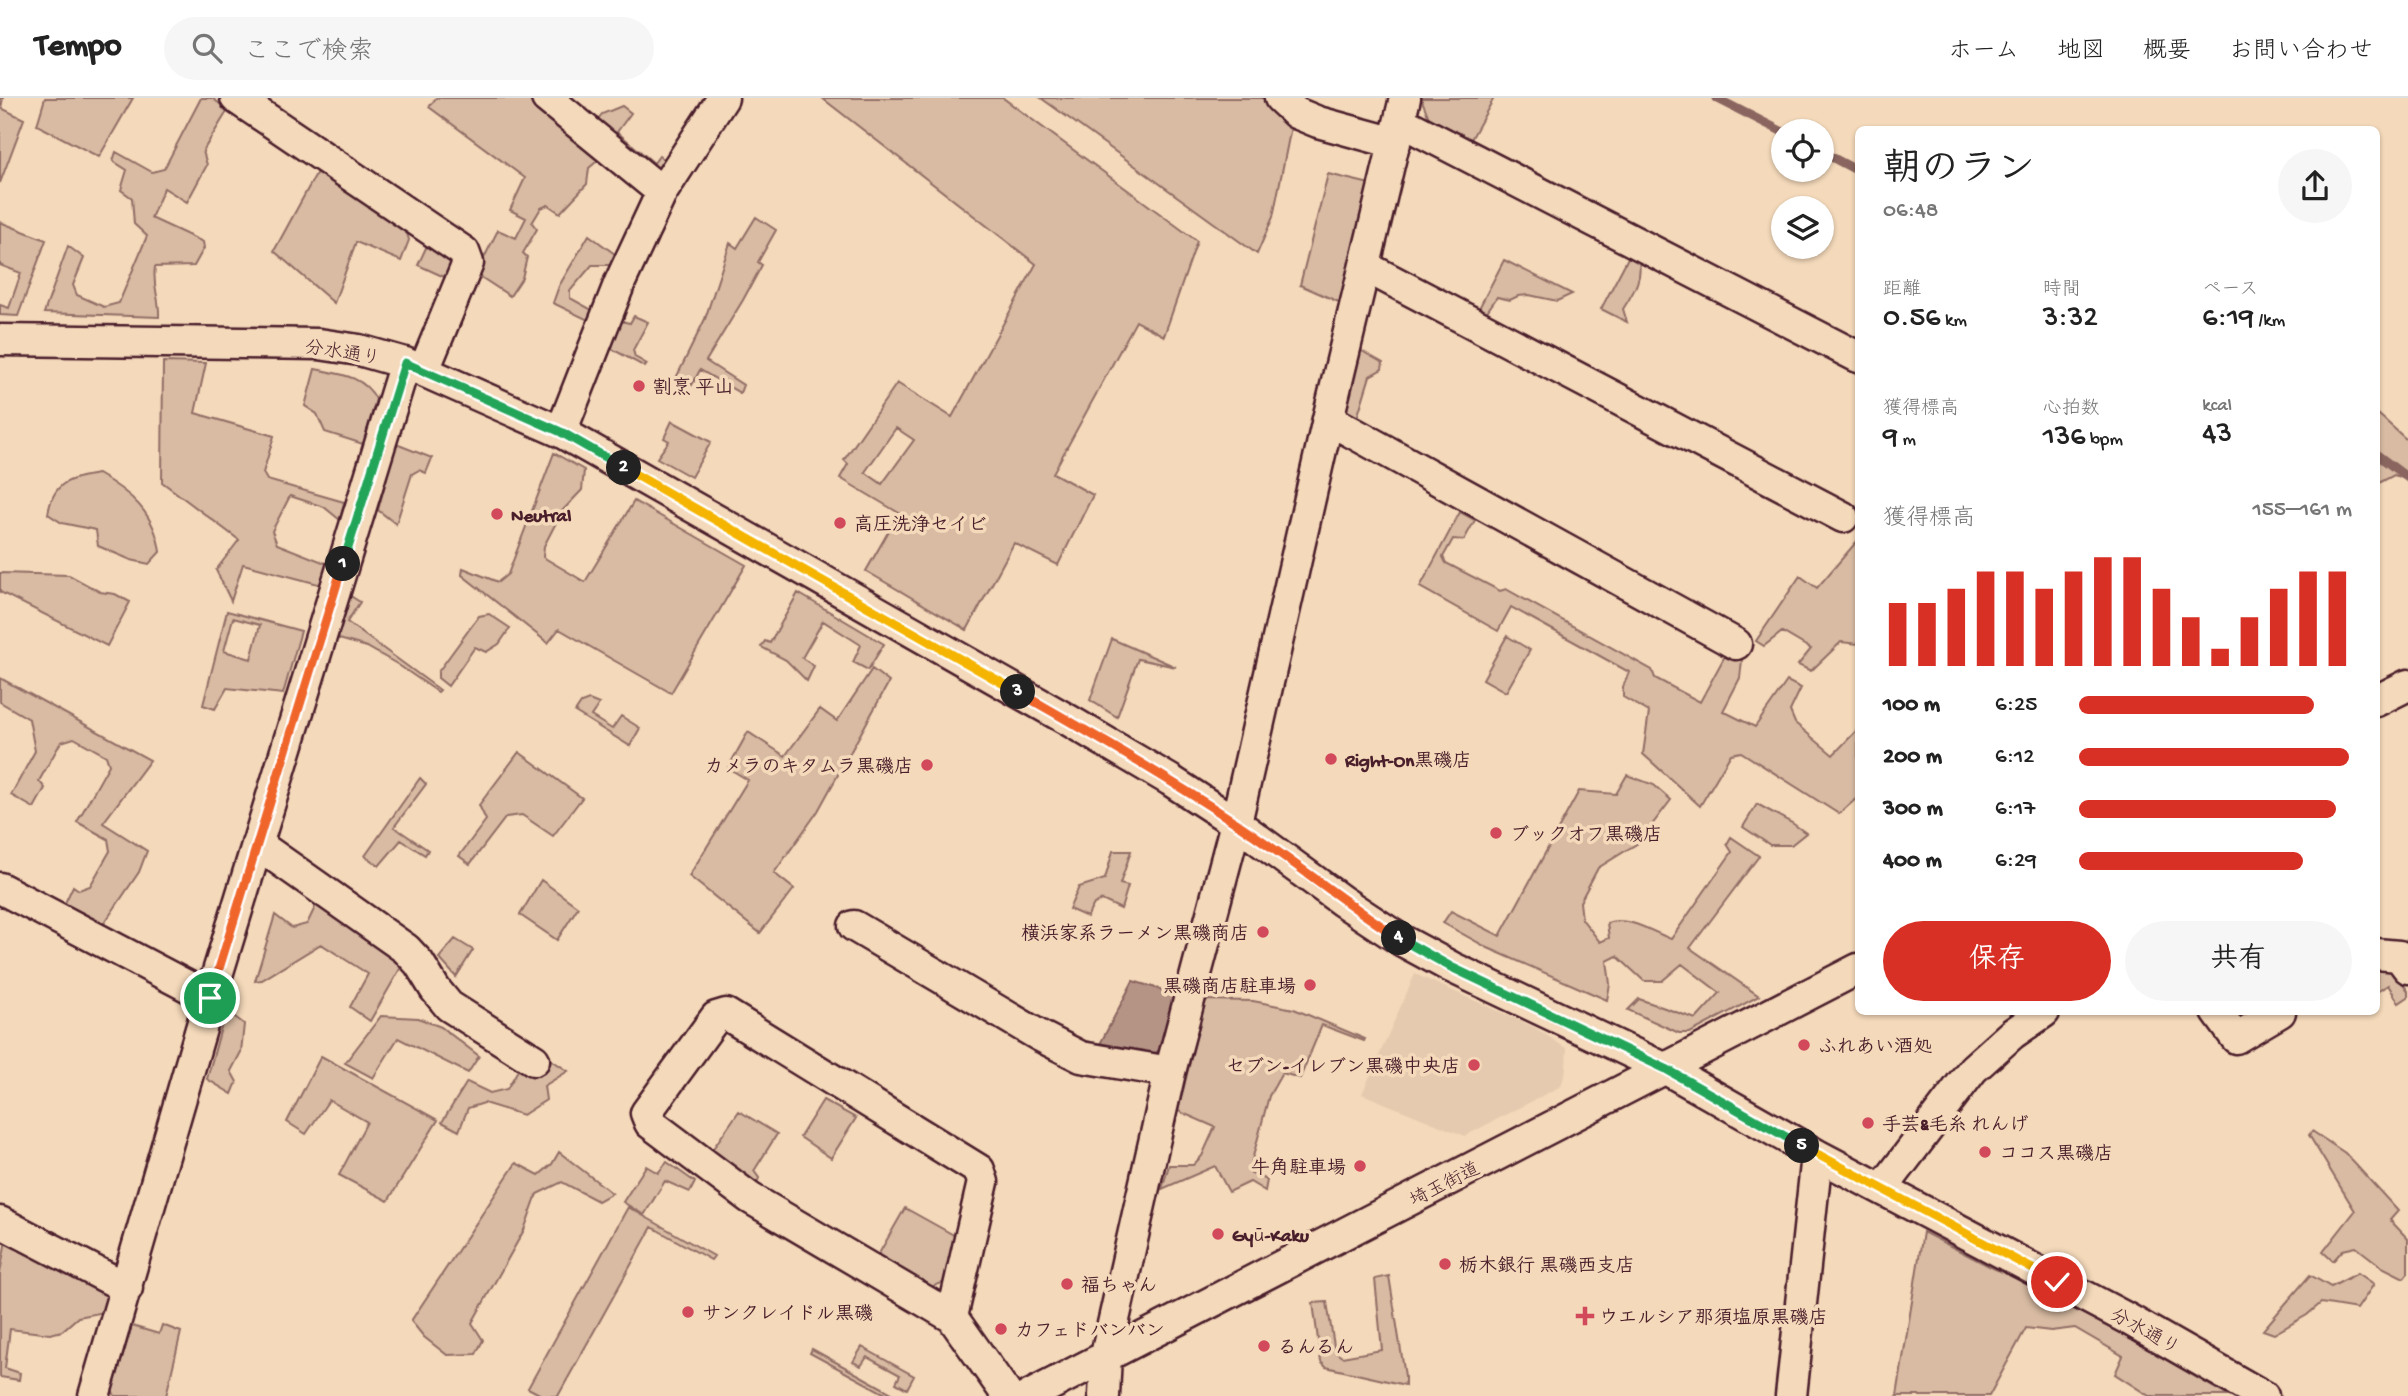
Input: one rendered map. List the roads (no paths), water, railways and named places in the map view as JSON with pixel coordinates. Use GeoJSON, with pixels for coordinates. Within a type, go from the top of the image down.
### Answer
{"type":"FeatureCollection","features":[{"type":"Feature","properties":{"kind":"street"},"geometry":{"type":"LineString","coordinates":[[94,1396],[257,844],[414,366],[468,263],[464,252],[236,98]]}},
{"type":"Feature","properties":{"kind":"street"},"geometry":{"type":"LineString","coordinates":[[547,98],[662,192]]}},
{"type":"Feature","properties":{"kind":"street"},"geometry":{"type":"LineString","coordinates":[[561,432],[620,282],[662,192],[723,98]]}},
{"type":"Feature","properties":{"kind":"street"},"geometry":{"type":"LineString","coordinates":[[1280,98],[1296,113],[1318,122],[1400,121],[1855,355]]}},
{"type":"Feature","properties":{"kind":"street"},"geometry":{"type":"LineString","coordinates":[[1104,1396],[1106,1355],[1170,1072],[1236,823],[1328,419],[1400,121]]}},
{"type":"Feature","properties":{"kind":"street"},"geometry":{"type":"LineString","coordinates":[[1366,267],[1843,517]]}},
{"type":"Feature","properties":{"kind":"street","name":"分水通り"},"geometry":{"type":"LineString","coordinates":[[0,340],[319,344],[359,350],[414,366],[561,432],[1070,721],[1236,823],[1342,901],[1401,940],[1451,967],[1666,1069],[1817,1155],[2128,1319],[2263,1396]]}},
{"type":"Feature","properties":{"kind":"street"},"geometry":{"type":"LineString","coordinates":[[1328,419],[1736,644]]}},
{"type":"Feature","properties":{"kind":"street"},"geometry":{"type":"LineString","coordinates":[[2380,699],[2408,685]]}},
{"type":"Feature","properties":{"kind":"street"},"geometry":{"type":"LineString","coordinates":[[257,844],[406,950],[419,963],[449,1006],[534,1060]]}},
{"type":"Feature","properties":{"kind":"street"},"geometry":{"type":"LineString","coordinates":[[0,888],[210,998]]}},
{"type":"Feature","properties":{"kind":"street"},"geometry":{"type":"LineString","coordinates":[[854,926],[1040,1036],[1081,1056],[1170,1072]]}},
{"type":"Feature","properties":{"kind":"street"},"geometry":{"type":"LineString","coordinates":[[2380,954],[2399,956],[2408,968]]}},
{"type":"Feature","properties":{"kind":"street","name":"埼玉街道"},"geometry":{"type":"LineString","coordinates":[[1029,1396],[1855,971]]}},
{"type":"Feature","properties":{"kind":"street"},"geometry":{"type":"LineString","coordinates":[[952,1317],[983,1182],[979,1170],[726,1014],[716,1017],[646,1113],[650,1123],[750,1198],[952,1317],[1008,1396]]}},
{"type":"Feature","properties":{"kind":"street"},"geometry":{"type":"LineString","coordinates":[[1882,1189],[1973,1069],[2012,1034],[2040,1015]]}},
{"type":"Feature","properties":{"kind":"street"},"geometry":{"type":"LineString","coordinates":[[2219,1015],[2236,1038],[2275,1015]]}},
{"type":"Feature","properties":{"kind":"street"},"geometry":{"type":"LineString","coordinates":[[1791,1396],[1817,1155]]}},
{"type":"Feature","properties":{"kind":"street"},"geometry":{"type":"LineString","coordinates":[[0,1222],[127,1288]]}},
{"type":"Feature","properties":{"kind":"waterway"},"geometry":{"type":"LineString","coordinates":[[1716,98],[1771,126]]}},
{"type":"Feature","properties":{"kind":"waterway"},"geometry":{"type":"LineString","coordinates":[[1834,158],[1855,169]]}},
{"type":"Feature","properties":{"kind":"waterway"},"geometry":{"type":"LineString","coordinates":[[2380,457],[2408,478]]}},
{"type":"Feature","properties":{"kind":"place","name":"割烹 平山"},"geometry":{"type":"Point","coordinates":[639,386]}},
{"type":"Feature","properties":{"kind":"place","name":"Neutral"},"geometry":{"type":"Point","coordinates":[497,514]}},
{"type":"Feature","properties":{"kind":"place","name":"高圧洗浄セイビ"},"geometry":{"type":"Point","coordinates":[840,523]}},
{"type":"Feature","properties":{"kind":"place","name":"Right-On黒磯店"},"geometry":{"type":"Point","coordinates":[1331,759]}},
{"type":"Feature","properties":{"kind":"place","name":"カメラのキタムラ黒磯店"},"geometry":{"type":"Point","coordinates":[927,765]}},
{"type":"Feature","properties":{"kind":"place","name":"ブックオフ黒磯店"},"geometry":{"type":"Point","coordinates":[1496,833]}},
{"type":"Feature","properties":{"kind":"place","name":"横浜家系ラーメン黒磯商店"},"geometry":{"type":"Point","coordinates":[1263,932]}},
{"type":"Feature","properties":{"kind":"place","name":"黒磯商店駐車場"},"geometry":{"type":"Point","coordinates":[1310,985]}},
{"type":"Feature","properties":{"kind":"place","name":"ふれあい酒処"},"geometry":{"type":"Point","coordinates":[1804,1045]}},
{"type":"Feature","properties":{"kind":"place","name":"セブン-イレブン黒磯中央店"},"geometry":{"type":"Point","coordinates":[1474,1065]}},
{"type":"Feature","properties":{"kind":"place","name":"手芸&毛糸 れんげ"},"geometry":{"type":"Point","coordinates":[1868,1123]}},
{"type":"Feature","properties":{"kind":"place","name":"ココス黒磯店"},"geometry":{"type":"Point","coordinates":[1985,1152]}},
{"type":"Feature","properties":{"kind":"place","name":"牛角駐車場"},"geometry":{"type":"Point","coordinates":[1360,1166]}},
{"type":"Feature","properties":{"kind":"place","name":"Gyū-Kaku"},"geometry":{"type":"Point","coordinates":[1218,1234]}},
{"type":"Feature","properties":{"kind":"place","name":"栃木銀行 黒磯西支店"},"geometry":{"type":"Point","coordinates":[1445,1264]}},
{"type":"Feature","properties":{"kind":"place","name":"福ちゃん"},"geometry":{"type":"Point","coordinates":[1067,1284]}},
{"type":"Feature","properties":{"kind":"place","name":"サンクレイドル黒磯"},"geometry":{"type":"Point","coordinates":[688,1312]}},
{"type":"Feature","properties":{"kind":"place","name":"ウエルシア那須塩原黒磯店"},"geometry":{"type":"Point","coordinates":[1585,1316]}},
{"type":"Feature","properties":{"kind":"place","name":"カフェドバンバン"},"geometry":{"type":"Point","coordinates":[1001,1329]}},
{"type":"Feature","properties":{"kind":"place","name":"るんるん"},"geometry":{"type":"Point","coordinates":[1264,1346]}}]}
